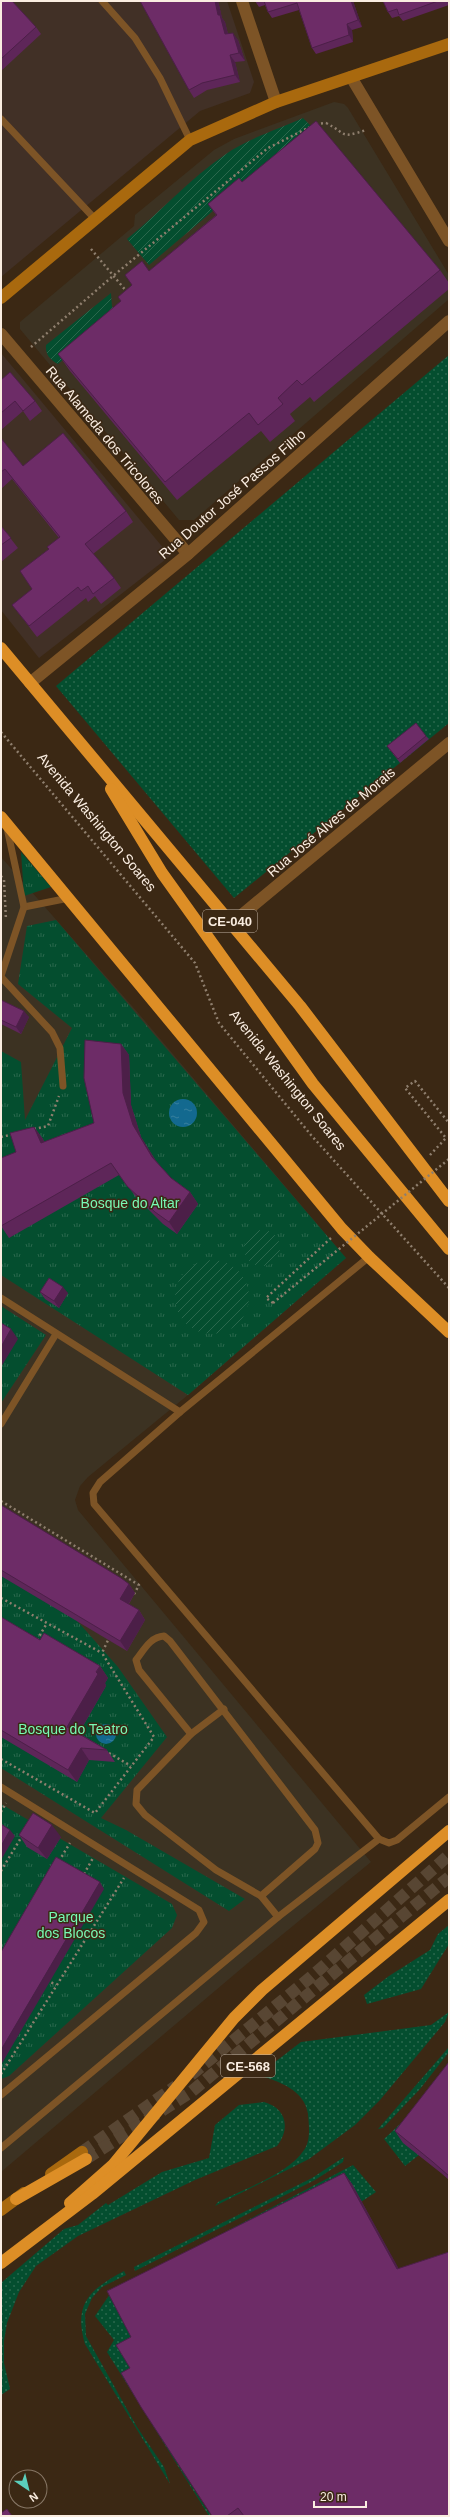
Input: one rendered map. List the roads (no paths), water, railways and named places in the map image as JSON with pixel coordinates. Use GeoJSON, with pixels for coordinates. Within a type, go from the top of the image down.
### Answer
{"type":"FeatureCollection","features":[{"type":"Feature","properties":{"kind":"highway","name":"CE-040"},"geometry":{"type":"LineString","coordinates":[[1,648],[300,1006],[449,1201]]}},
{"type":"Feature","properties":{"kind":"highway"},"geometry":{"type":"LineString","coordinates":[[89,754],[162,873],[313,1084],[449,1249]]}},
{"type":"Feature","properties":{"kind":"highway"},"geometry":{"type":"LineString","coordinates":[[4,820],[342,1228],[368,1257],[449,1332]]}},
{"type":"Feature","properties":{"kind":"highway"},"geometry":{"type":"LineString","coordinates":[[44,2229],[84,2189],[113,2165],[234,2018],[262,1990],[449,1831]]}},
{"type":"Feature","properties":{"kind":"highway","name":"CE-568"},"geometry":{"type":"LineString","coordinates":[[1,2263],[92,2194],[449,1900]]}},
{"type":"Feature","properties":{"kind":"highway"},"geometry":{"type":"LineString","coordinates":[[16,2199],[84,2156]]}},
{"type":"Feature","properties":{"kind":"main road"},"geometry":{"type":"LineString","coordinates":[[1,298],[190,140],[276,102],[449,44]]}},
{"type":"Feature","properties":{"kind":"main road"},"geometry":{"type":"LineString","coordinates":[[1,2210],[16,2199]]}},
{"type":"Feature","properties":{"kind":"street"},"geometry":{"type":"LineString","coordinates":[[242,1],[276,102]]}},
{"type":"Feature","properties":{"kind":"street"},"geometry":{"type":"LineString","coordinates":[[351,77],[449,241]]}},
{"type":"Feature","properties":{"kind":"street","name":"Rua Doutor José Passos Filho"},"geometry":{"type":"LineString","coordinates":[[30,684],[188,554],[449,321]]}},
{"type":"Feature","properties":{"kind":"street","name":"Rua Alameda dos Tricolores"},"geometry":{"type":"LineString","coordinates":[[1,334],[188,554]]}},
{"type":"Feature","properties":{"kind":"street","name":"Rua José Alves de Morais"},"geometry":{"type":"LineString","coordinates":[[232,923],[449,743]]}},
{"type":"Feature","properties":{"kind":"lane"},"geometry":{"type":"LineString","coordinates":[[102,1],[135,38],[160,78],[190,140]]}},
{"type":"Feature","properties":{"kind":"lane"},"geometry":{"type":"LineString","coordinates":[[1,119],[95,219]]}},
{"type":"Feature","properties":{"kind":"lane"},"geometry":{"type":"LineString","coordinates":[[4,820],[24,908],[1,977],[52,1032],[60,1048],[63,1086]]}},
{"type":"Feature","properties":{"kind":"lane"},"geometry":{"type":"LineString","coordinates":[[24,908],[69,898]]}},
{"type":"Feature","properties":{"kind":"lane"},"geometry":{"type":"LineString","coordinates":[[368,1257],[180,1412],[100,1482],[93,1493],[94,1504],[379,1839],[389,1843],[397,1840],[449,1797]]}},
{"type":"Feature","properties":{"kind":"lane"},"geometry":{"type":"LineString","coordinates":[[1,1298],[180,1412]]}},
{"type":"Feature","properties":{"kind":"lane"},"geometry":{"type":"LineString","coordinates":[[1,1424],[56,1334]]}},
{"type":"Feature","properties":{"kind":"lane"},"geometry":{"type":"LineString","coordinates":[[191,1734],[138,1670],[136,1660],[151,1641],[164,1636],[170,1641],[224,1709],[315,1830],[318,1843],[315,1849],[261,1896]]}},
{"type":"Feature","properties":{"kind":"lane"},"geometry":{"type":"LineString","coordinates":[[224,1709],[191,1734],[137,1790],[136,1804],[145,1814],[216,1870],[261,1896],[278,1917]]}},
{"type":"Feature","properties":{"kind":"lane"},"geometry":{"type":"LineString","coordinates":[[1,1787],[199,1910],[204,1922],[202,1928],[1,2095]]}},
{"type":"Feature","properties":{"kind":"lane"},"geometry":{"type":"LineString","coordinates":[[1,2148],[278,1917],[379,1839]]}},
{"type":"Feature","properties":{"kind":"water"},"geometry":{"type":"Polygon","coordinates":[[[183,1099],[193,1103],[197,1113],[193,1123],[183,1127],[173,1123],[169,1113],[173,1103],[183,1099]]]}},
{"type":"Feature","properties":{"kind":"water"},"geometry":{"type":"Polygon","coordinates":[[[106,1724],[113,1727],[116,1734],[113,1741],[106,1744],[99,1741],[96,1734],[99,1727],[106,1724]]]}},
{"type":"Feature","properties":{"kind":"tunnel"},"geometry":{"type":"LineString","coordinates":[[191,2075],[311,1977],[449,1855]]}},
{"type":"Feature","properties":{"kind":"tunnel"},"geometry":{"type":"LineString","coordinates":[[86,2159],[191,2092],[449,1877]]}},
{"type":"Feature","properties":{"kind":"tunnel"},"geometry":{"type":"LineString","coordinates":[[82,2152],[176,2086]]}},
{"type":"Feature","properties":{"kind":"park label","name":"Bosque do Altar"},"geometry":{"type":"Point","coordinates":[130,1203]}},
{"type":"Feature","properties":{"kind":"park label","name":"Bosque do Teatro"},"geometry":{"type":"Point","coordinates":[73,1729]}},
{"type":"Feature","properties":{"kind":"park label","name":"Parque dos Blocos"},"geometry":{"type":"Point","coordinates":[71,1926]}}]}
